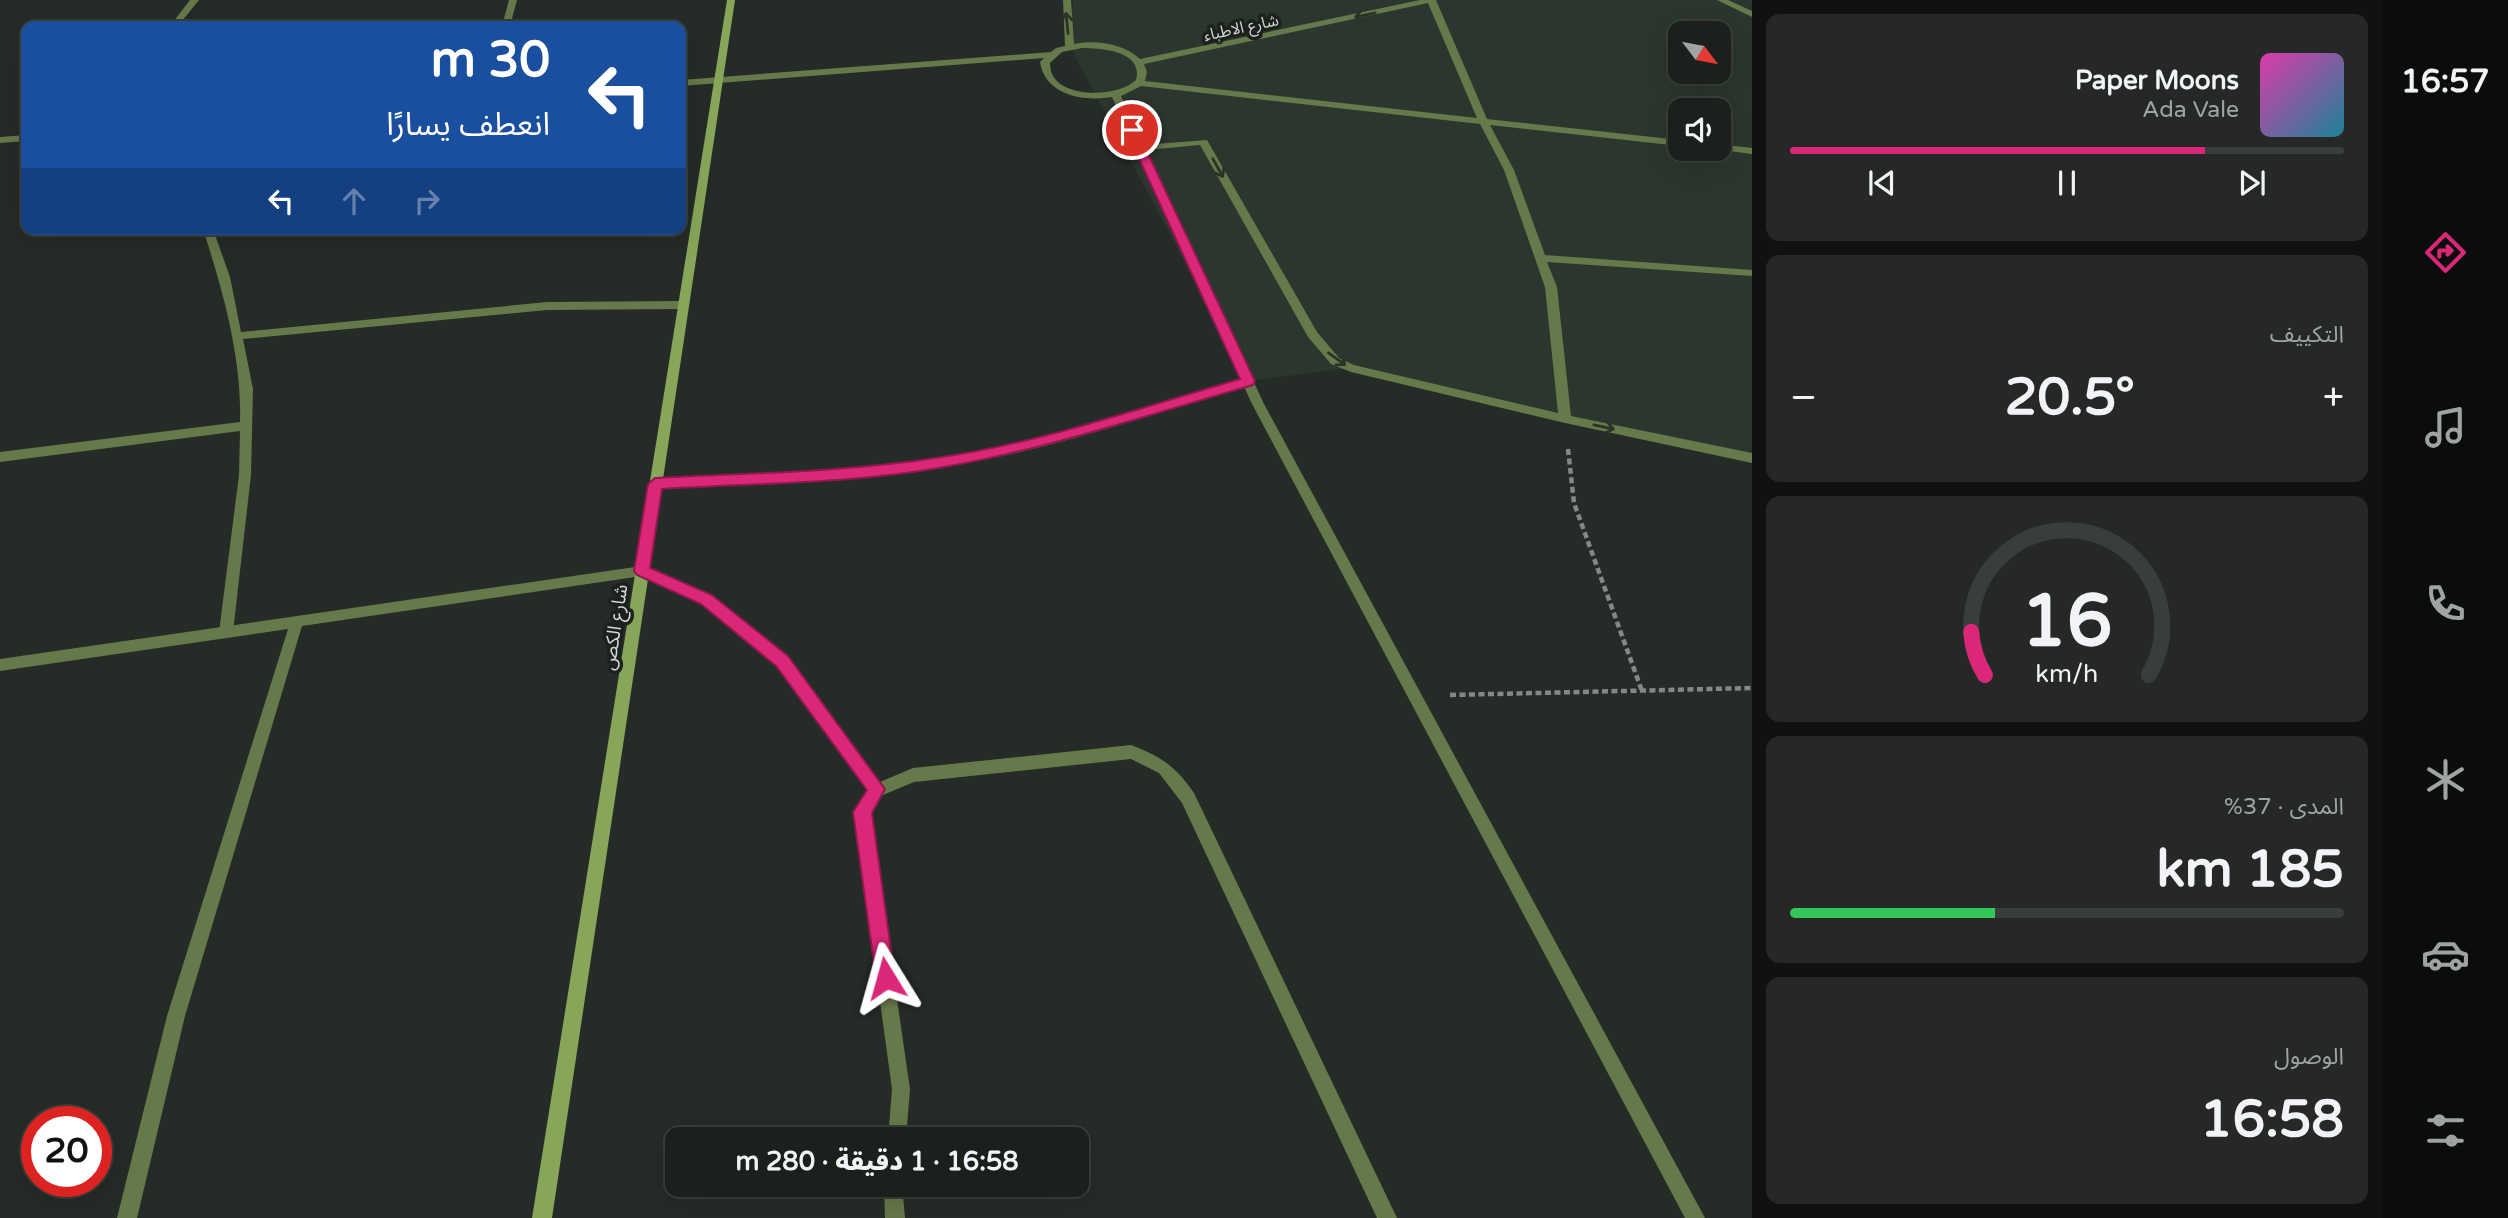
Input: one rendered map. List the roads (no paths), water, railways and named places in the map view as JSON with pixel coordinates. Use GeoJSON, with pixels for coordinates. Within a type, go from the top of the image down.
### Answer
{"type":"FeatureCollection","features":[{"type":"Feature","properties":{"kind":"street"},"geometry":{"type":"LineString","coordinates":[[178,21],[195,0]]}},
{"type":"Feature","properties":{"kind":"street"},"geometry":{"type":"LineString","coordinates":[[507,21],[513,0]]}},
{"type":"Feature","properties":{"kind":"street","name":"شارع الكص"},"geometry":{"type":"LineString","coordinates":[[542,1218],[731,0]]}},
{"type":"Feature","properties":{"kind":"street"},"geometry":{"type":"LineString","coordinates":[[1067,0],[1070,47]]}},
{"type":"Feature","properties":{"kind":"street"},"geometry":{"type":"LineString","coordinates":[[1431,0],[1508,170],[1551,287],[1565,419]]}},
{"type":"Feature","properties":{"kind":"street","name":"شارع الاطباء"},"geometry":{"type":"LineString","coordinates":[[1138,62],[1431,0]]}},
{"type":"Feature","properties":{"kind":"street"},"geometry":{"type":"LineString","coordinates":[[1721,0],[1752,14]]}},
{"type":"Feature","properties":{"kind":"street"},"geometry":{"type":"LineString","coordinates":[[686,83],[1051,55],[1070,47],[1108,47],[1138,62],[1142,76],[1139,83],[1130,90],[1115,94],[1084,95],[1057,86],[1048,79],[1044,71],[1045,62],[1051,55]]}},
{"type":"Feature","properties":{"kind":"street"},"geometry":{"type":"LineString","coordinates":[[1139,83],[1668,142]]}},
{"type":"Feature","properties":{"kind":"street"},"geometry":{"type":"LineString","coordinates":[[1115,94],[1248,381],[1695,1218]]}},
{"type":"Feature","properties":{"kind":"street"},"geometry":{"type":"LineString","coordinates":[[0,140],[21,138]]}},
{"type":"Feature","properties":{"kind":"street"},"geometry":{"type":"LineString","coordinates":[[1140,148],[1203,142],[1312,334],[1335,361],[1351,368],[1565,419],[1752,458]]}},
{"type":"Feature","properties":{"kind":"street"},"geometry":{"type":"LineString","coordinates":[[1731,149],[1752,151]]}},
{"type":"Feature","properties":{"kind":"street"},"geometry":{"type":"LineString","coordinates":[[210,235],[224,277],[247,389],[245,475],[226,632]]}},
{"type":"Feature","properties":{"kind":"street"},"geometry":{"type":"LineString","coordinates":[[1541,258],[1752,273]]}},
{"type":"Feature","properties":{"kind":"street"},"geometry":{"type":"LineString","coordinates":[[236,337],[547,306],[683,305]]}},
{"type":"Feature","properties":{"kind":"street"},"geometry":{"type":"LineString","coordinates":[[655,484],[870,471],[943,462],[1051,438],[1248,381]]}},
{"type":"Feature","properties":{"kind":"street"},"geometry":{"type":"LineString","coordinates":[[0,457],[246,426]]}},
{"type":"Feature","properties":{"kind":"street"},"geometry":{"type":"LineString","coordinates":[[0,665],[642,571],[707,600],[782,661],[877,789]]}},
{"type":"Feature","properties":{"kind":"street"},"geometry":{"type":"LineString","coordinates":[[127,1218],[176,1016],[297,621]]}},
{"type":"Feature","properties":{"kind":"street"},"geometry":{"type":"LineString","coordinates":[[898,1127],[901,1089],[862,812],[877,789],[913,775],[1131,752],[1157,760],[1174,776],[1188,798],[1387,1218]]}},
{"type":"Feature","properties":{"kind":"street"},"geometry":{"type":"LineString","coordinates":[[894,1197],[895,1218]]}}]}
